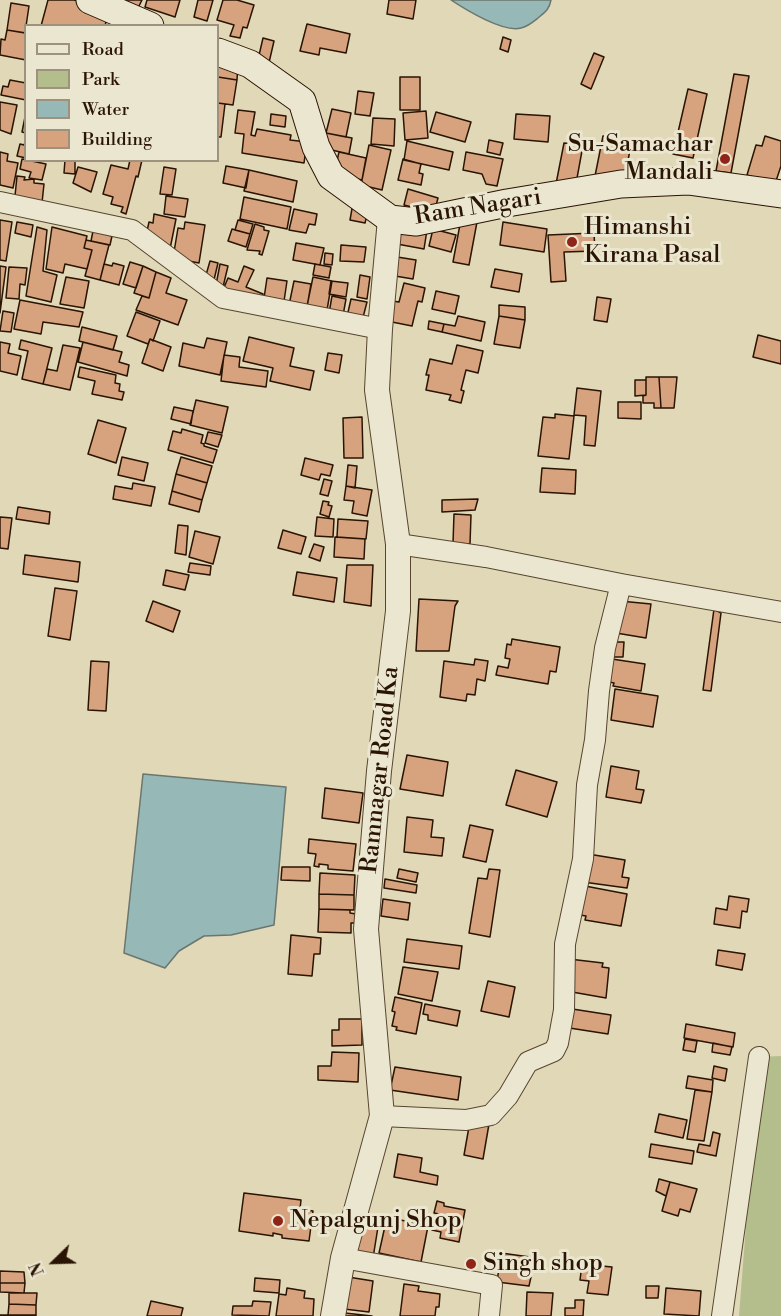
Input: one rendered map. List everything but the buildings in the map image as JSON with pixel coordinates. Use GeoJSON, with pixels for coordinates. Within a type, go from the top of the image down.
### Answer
{"type":"FeatureCollection","features":[{"type":"Feature","properties":{"kind":"main road"},"geometry":{"type":"LineString","coordinates":[[90,0],[145,24]]}},
{"type":"Feature","properties":{"kind":"main road","name":"Ram Nagari"},"geometry":{"type":"LineString","coordinates":[[219,52],[250,64],[302,101],[316,147],[331,176],[390,219],[416,222],[507,203],[621,184],[688,181],[781,194]]}},
{"type":"Feature","properties":{"kind":"street"},"geometry":{"type":"LineString","coordinates":[[0,202],[132,230],[223,298],[380,329]]}},
{"type":"Feature","properties":{"kind":"street","name":"Ramnagar Road Ka"},"geometry":{"type":"LineString","coordinates":[[333,1316],[343,1258],[382,1116],[366,929],[379,771],[398,611],[398,544],[377,390],[390,219]]}},
{"type":"Feature","properties":{"kind":"street"},"geometry":{"type":"LineString","coordinates":[[398,544],[486,557],[781,612]]}},
{"type":"Feature","properties":{"kind":"street"},"geometry":{"type":"LineString","coordinates":[[382,1116],[466,1120],[491,1115],[508,1096],[528,1062],[554,1051],[558,1043],[564,1010],[565,944],[583,859],[587,784],[595,740],[599,691],[605,648],[621,584]]}},
{"type":"Feature","properties":{"kind":"street"},"geometry":{"type":"LineString","coordinates":[[722,1316],[759,1058]]}},
{"type":"Feature","properties":{"kind":"street"},"geometry":{"type":"LineString","coordinates":[[343,1258],[492,1285],[489,1316]]}},
{"type":"Feature","properties":{"kind":"green space"},"geometry":{"type":"Polygon","coordinates":[[[781,1056],[781,1316],[739,1316],[759,1057],[781,1056]]]}},
{"type":"Feature","properties":{"kind":"water"},"geometry":{"type":"Polygon","coordinates":[[[451,0],[551,0],[546,10],[534,21],[514,29],[485,20],[451,0]]]}},
{"type":"Feature","properties":{"kind":"water"},"geometry":{"type":"Polygon","coordinates":[[[143,774],[286,787],[274,925],[231,935],[204,936],[179,951],[165,968],[124,953],[143,774]]]}},
{"type":"Feature","properties":{"kind":"place","name":"Su-Samachar Mandali"},"geometry":{"type":"Point","coordinates":[725,159]}},
{"type":"Feature","properties":{"kind":"place","name":"Himanshi Kirana Pasal"},"geometry":{"type":"Point","coordinates":[572,242]}},
{"type":"Feature","properties":{"kind":"place","name":"Nepalgunj Shop"},"geometry":{"type":"Point","coordinates":[278,1221]}},
{"type":"Feature","properties":{"kind":"place","name":"Singh shop"},"geometry":{"type":"Point","coordinates":[471,1264]}}]}
